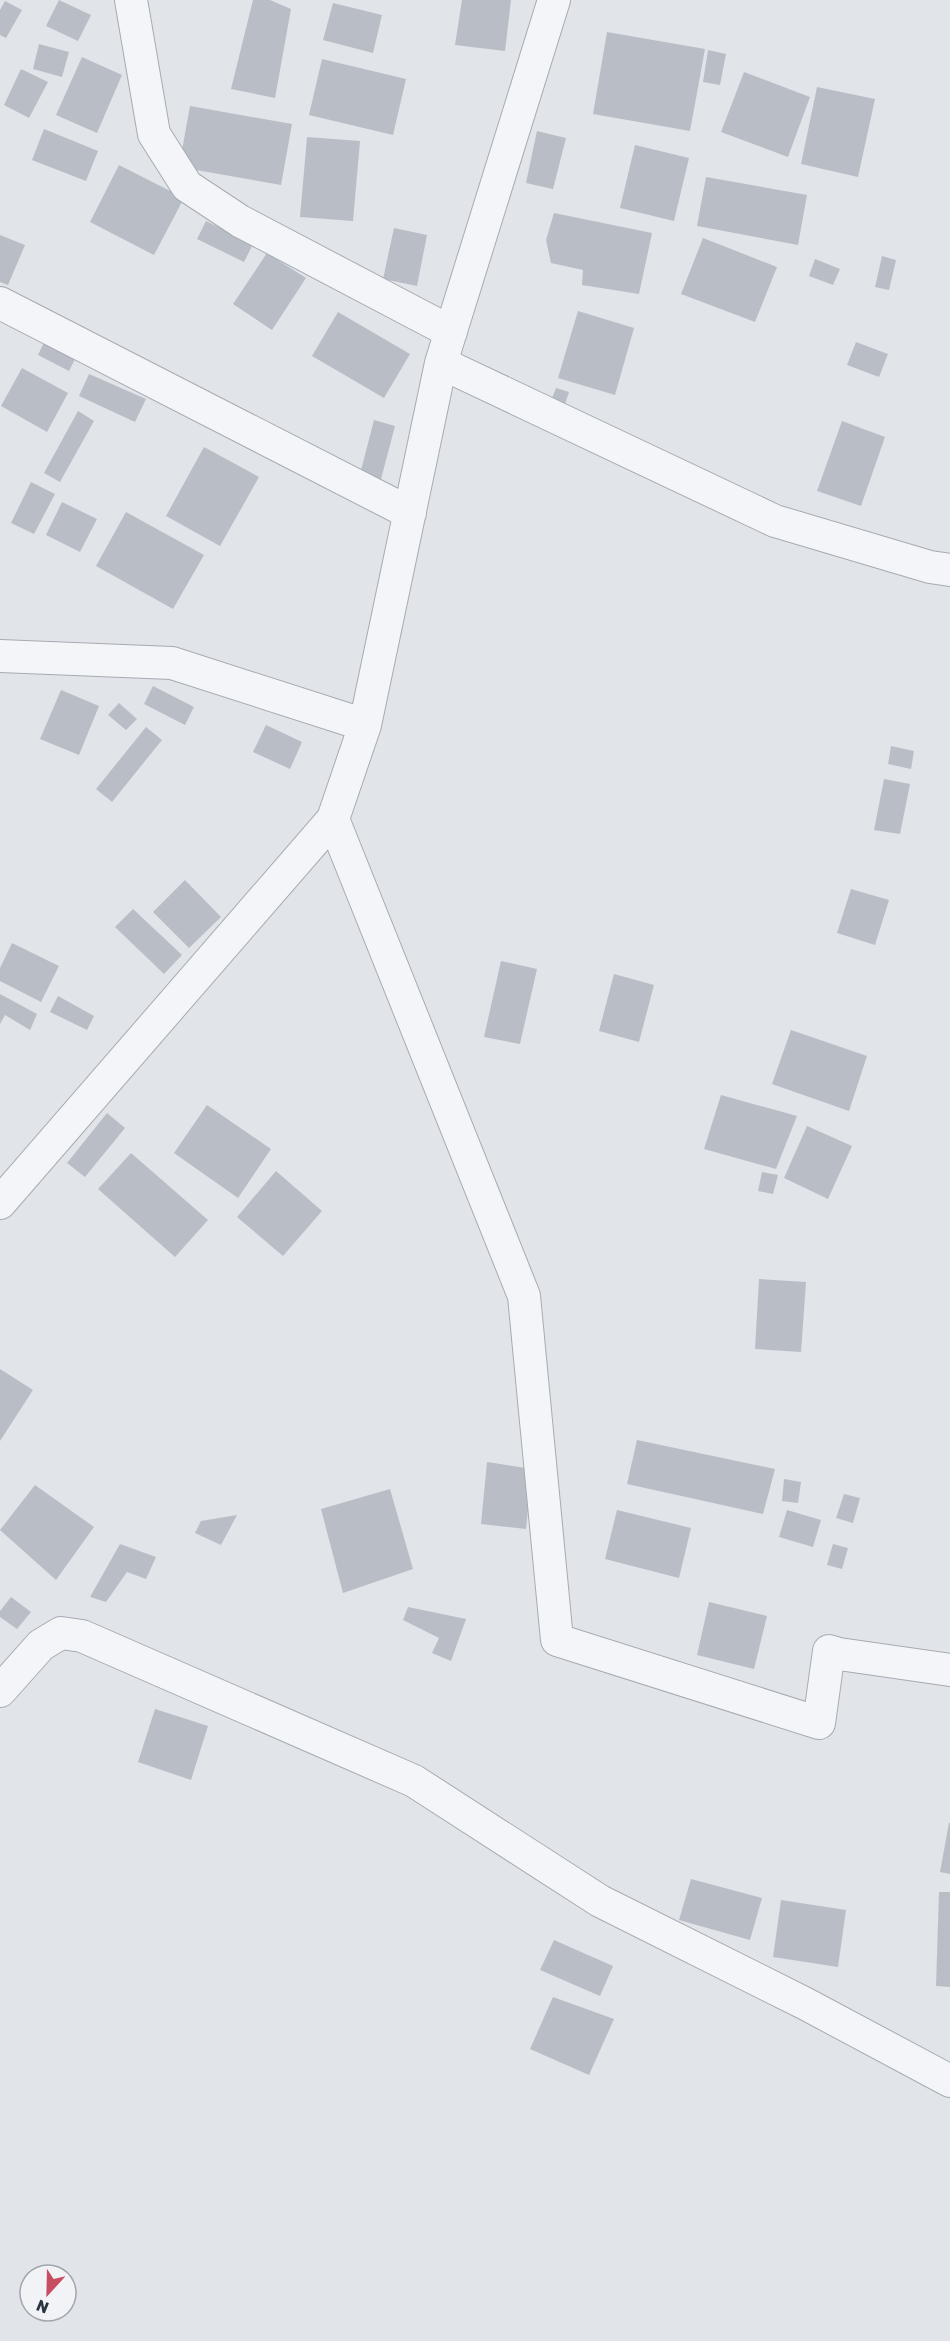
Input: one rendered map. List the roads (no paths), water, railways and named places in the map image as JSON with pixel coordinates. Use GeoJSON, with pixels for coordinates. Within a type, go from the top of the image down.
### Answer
{"type":"FeatureCollection","features":[{"type":"Feature","properties":{"kind":"street"},"geometry":{"type":"LineString","coordinates":[[130,0],[154,134],[187,186],[240,221],[451,332]]}},
{"type":"Feature","properties":{"kind":"street"},"geometry":{"type":"LineString","coordinates":[[0,1203],[333,819],[365,725],[441,363],[554,0]]}},
{"type":"Feature","properties":{"kind":"street"},"geometry":{"type":"LineString","coordinates":[[0,303],[410,513]]}},
{"type":"Feature","properties":{"kind":"street"},"geometry":{"type":"LineString","coordinates":[[441,363],[775,521],[930,567],[950,570]]}},
{"type":"Feature","properties":{"kind":"street"},"geometry":{"type":"LineString","coordinates":[[0,656],[172,663],[365,725]]}},
{"type":"Feature","properties":{"kind":"street"},"geometry":{"type":"LineString","coordinates":[[333,819],[524,1296],[557,1640],[819,1723],[829,1651],[950,1671]]}},
{"type":"Feature","properties":{"kind":"street"},"geometry":{"type":"LineString","coordinates":[[0,1691],[41,1645],[61,1633],[82,1636],[414,1781],[600,1901],[806,2004],[950,2081]]}}]}
